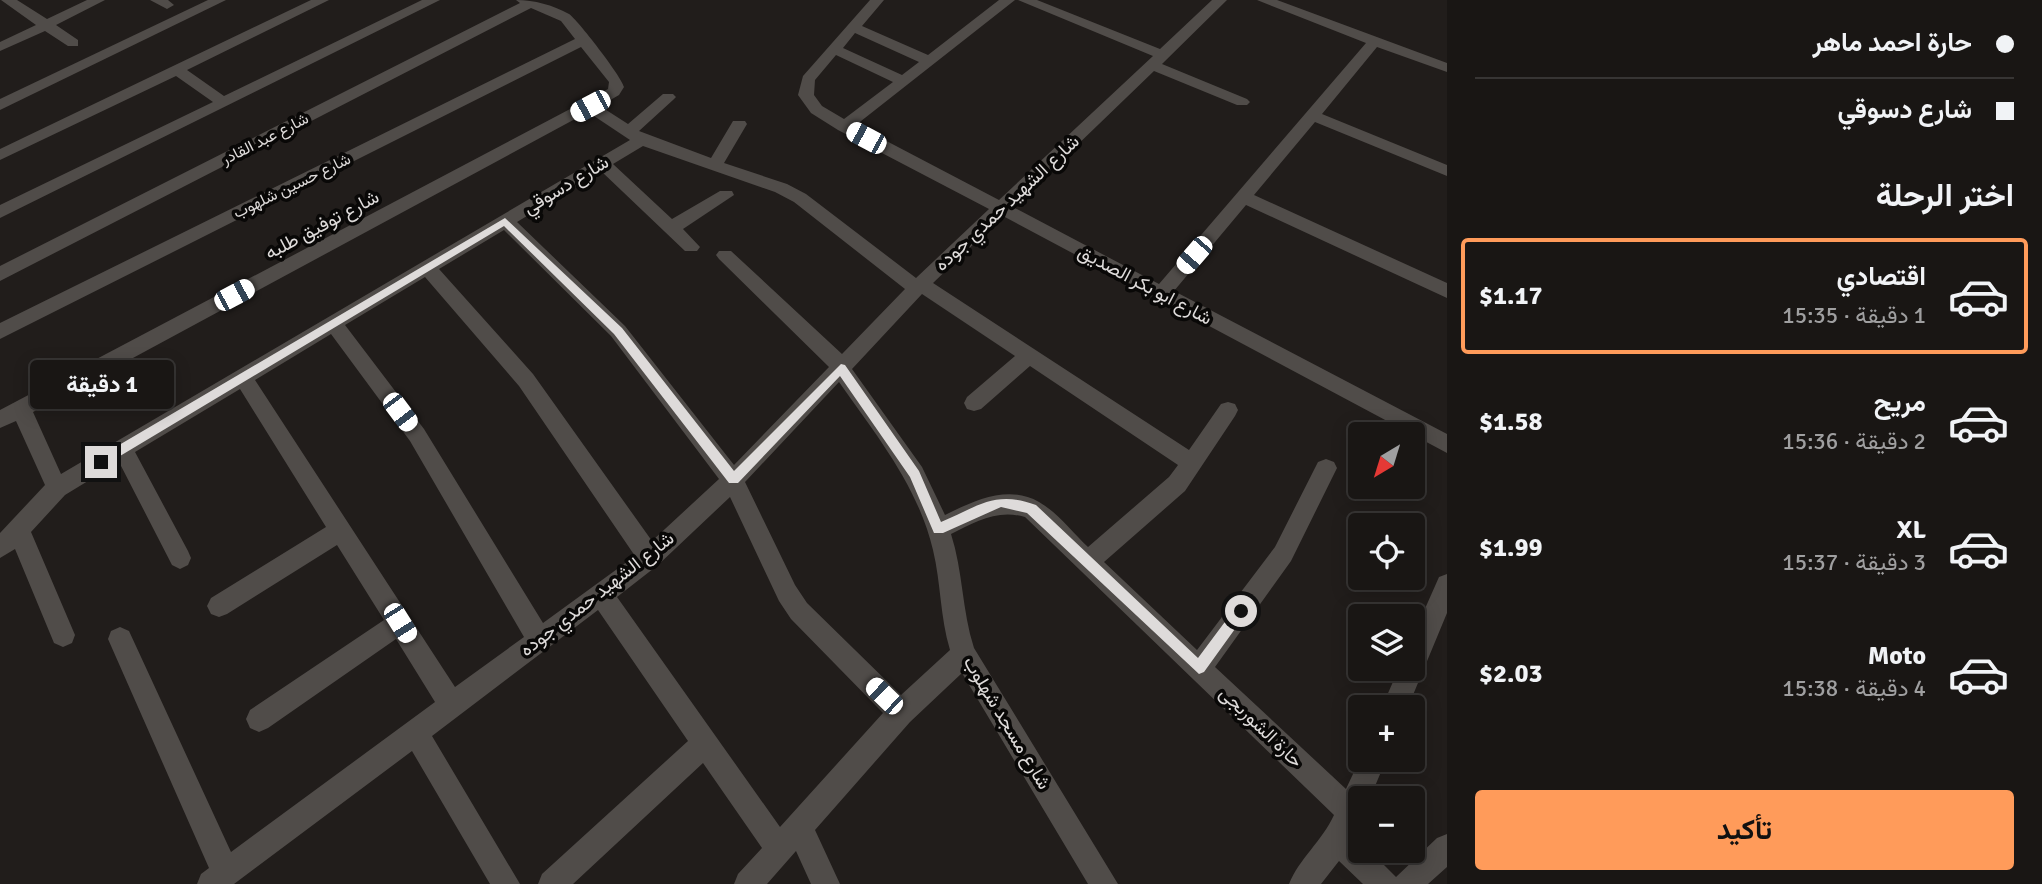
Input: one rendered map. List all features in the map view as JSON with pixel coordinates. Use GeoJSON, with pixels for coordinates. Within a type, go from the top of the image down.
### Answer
{"type":"FeatureCollection","features":[{"type":"Feature","properties":{"kind":"street"},"geometry":{"type":"LineString","coordinates":[[8,0],[73,43]]}},
{"type":"Feature","properties":{"kind":"street"},"geometry":{"type":"LineString","coordinates":[[0,47],[98,0]]}},
{"type":"Feature","properties":{"kind":"street"},"geometry":{"type":"LineString","coordinates":[[0,105],[219,0]]}},
{"type":"Feature","properties":{"kind":"street"},"geometry":{"type":"LineString","coordinates":[[0,155],[322,0]]}},
{"type":"Feature","properties":{"kind":"street"},"geometry":{"type":"LineString","coordinates":[[0,212],[433,0]]}},
{"type":"Feature","properties":{"kind":"street"},"geometry":{"type":"LineString","coordinates":[[877,0],[834,49],[903,81]]}},
{"type":"Feature","properties":{"kind":"street"},"geometry":{"type":"LineString","coordinates":[[844,127],[1008,0]]}},
{"type":"Feature","properties":{"kind":"street"},"geometry":{"type":"LineString","coordinates":[[1025,0],[1242,102]]}},
{"type":"Feature","properties":{"kind":"street","name":"شارع الشهيد حمدي جوده"},"geometry":{"type":"LineString","coordinates":[[219,878],[650,558],[733,480],[919,286],[1220,0]]}},
{"type":"Feature","properties":{"kind":"street"},"geometry":{"type":"LineString","coordinates":[[1264,0],[1447,68]]}},
{"type":"Feature","properties":{"kind":"street"},"geometry":{"type":"LineString","coordinates":[[527,2],[568,13],[585,40]]}},
{"type":"Feature","properties":{"kind":"street","name":"شارع عبد القادر"},"geometry":{"type":"LineString","coordinates":[[0,274],[527,2]]}},
{"type":"Feature","properties":{"kind":"street"},"geometry":{"type":"LineString","coordinates":[[853,27],[929,61]]}},
{"type":"Feature","properties":{"kind":"street","name":"شارع توفيق طلبه"},"geometry":{"type":"LineString","coordinates":[[0,420],[614,92],[617,87],[585,40]]}},
{"type":"Feature","properties":{"kind":"street","name":"شارع حسين شلهوب"},"geometry":{"type":"LineString","coordinates":[[0,332],[585,40]]}},
{"type":"Feature","properties":{"kind":"street"},"geometry":{"type":"LineString","coordinates":[[1161,293],[1375,41]]}},
{"type":"Feature","properties":{"kind":"street","name":"شارع ابو بكر الصديق"},"geometry":{"type":"LineString","coordinates":[[834,49],[808,79],[804,91],[808,103],[844,127],[1447,444]]}},
{"type":"Feature","properties":{"kind":"street"},"geometry":{"type":"LineString","coordinates":[[177,69],[223,102]]}},
{"type":"Feature","properties":{"kind":"street","name":"شارع دسوقي"},"geometry":{"type":"LineString","coordinates":[[0,548],[19,531],[35,508],[58,488],[603,163],[635,136],[668,97]]}},
{"type":"Feature","properties":{"kind":"street"},"geometry":{"type":"LineString","coordinates":[[590,106],[635,136],[781,188],[800,198],[919,286],[1030,355],[1192,463]]}},
{"type":"Feature","properties":{"kind":"street"},"geometry":{"type":"LineString","coordinates":[[1312,116],[1447,171]]}},
{"type":"Feature","properties":{"kind":"street"},"geometry":{"type":"LineString","coordinates":[[715,165],[739,124]]}},
{"type":"Feature","properties":{"kind":"street"},"geometry":{"type":"LineString","coordinates":[[603,163],[691,247]]}},
{"type":"Feature","properties":{"kind":"street"},"geometry":{"type":"LineString","coordinates":[[671,228],[726,195]]}},
{"type":"Feature","properties":{"kind":"street"},"geometry":{"type":"LineString","coordinates":[[1243,197],[1447,291]]}},
{"type":"Feature","properties":{"kind":"street"},"geometry":{"type":"LineString","coordinates":[[505,221],[618,331],[733,480],[787,593],[799,611],[901,713]]}},
{"type":"Feature","properties":{"kind":"street","name":"شارع مسجد شهلوب"},"geometry":{"type":"LineString","coordinates":[[725,255],[820,342],[914,474],[939,529],[945,551],[956,629],[964,654],[1104,884]]}},
{"type":"Feature","properties":{"kind":"street"},"geometry":{"type":"LineString","coordinates":[[427,268],[526,380],[650,558]]}},
{"type":"Feature","properties":{"kind":"street"},"geometry":{"type":"LineString","coordinates":[[333,323],[417,435],[539,640]]}},
{"type":"Feature","properties":{"kind":"street"},"geometry":{"type":"LineString","coordinates":[[974,404],[1030,355]]}},
{"type":"Feature","properties":{"kind":"street"},"geometry":{"type":"LineString","coordinates":[[243,377],[452,705]]}},
{"type":"Feature","properties":{"kind":"street"},"geometry":{"type":"LineString","coordinates":[[21,409],[58,488]]}},
{"type":"Feature","properties":{"kind":"street"},"geometry":{"type":"LineString","coordinates":[[1087,561],[1177,484],[1228,410]]}},
{"type":"Feature","properties":{"kind":"street"},"geometry":{"type":"LineString","coordinates":[[123,449],[180,558]]}},
{"type":"Feature","properties":{"kind":"street"},"geometry":{"type":"LineString","coordinates":[[1199,668],[1283,554],[1326,468]]}},
{"type":"Feature","properties":{"kind":"street","name":"حارة الشوربجى"},"geometry":{"type":"LineString","coordinates":[[939,529],[1000,502],[1016,503],[1031,509],[1348,810]]}},
{"type":"Feature","properties":{"kind":"street"},"geometry":{"type":"LineString","coordinates":[[219,606],[341,530]]}},
{"type":"Feature","properties":{"kind":"street"},"geometry":{"type":"LineString","coordinates":[[19,531],[63,635]]}},
{"type":"Feature","properties":{"kind":"street"},"geometry":{"type":"LineString","coordinates":[[601,594],[779,849]]}},
{"type":"Feature","properties":{"kind":"street"},"geometry":{"type":"LineString","coordinates":[[1425,641],[1445,599]]}},
{"type":"Feature","properties":{"kind":"street"},"geometry":{"type":"LineString","coordinates":[[259,719],[400,623]]}},
{"type":"Feature","properties":{"kind":"street"},"geometry":{"type":"LineString","coordinates":[[120,639],[219,878]]}},
{"type":"Feature","properties":{"kind":"street"},"geometry":{"type":"LineString","coordinates":[[748,884],[901,713],[964,654]]}},
{"type":"Feature","properties":{"kind":"street"},"geometry":{"type":"LineString","coordinates":[[415,732],[506,884]]}},
{"type":"Feature","properties":{"kind":"street"},"geometry":{"type":"LineString","coordinates":[[552,884],[705,743]]}},
{"type":"Feature","properties":{"kind":"street"},"geometry":{"type":"LineString","coordinates":[[1303,884],[1337,840],[1348,816]]}},
{"type":"Feature","properties":{"kind":"street"},"geometry":{"type":"LineString","coordinates":[[799,827],[825,884]]}},
{"type":"Feature","properties":{"kind":"street"},"geometry":{"type":"LineString","coordinates":[[1337,840],[1384,884]]}},
{"type":"Feature","properties":{"kind":"street"},"geometry":{"type":"LineString","coordinates":[[1407,884],[1442,862]]}},
{"type":"Feature","properties":{"kind":"route"},"geometry":{"type":"LineString","coordinates":[[101,462],[505,221],[618,331],[733,480],[841,368],[914,474],[930,504],[939,529],[1000,502],[1016,503],[1031,509],[1199,668],[1241,611]]}}]}
